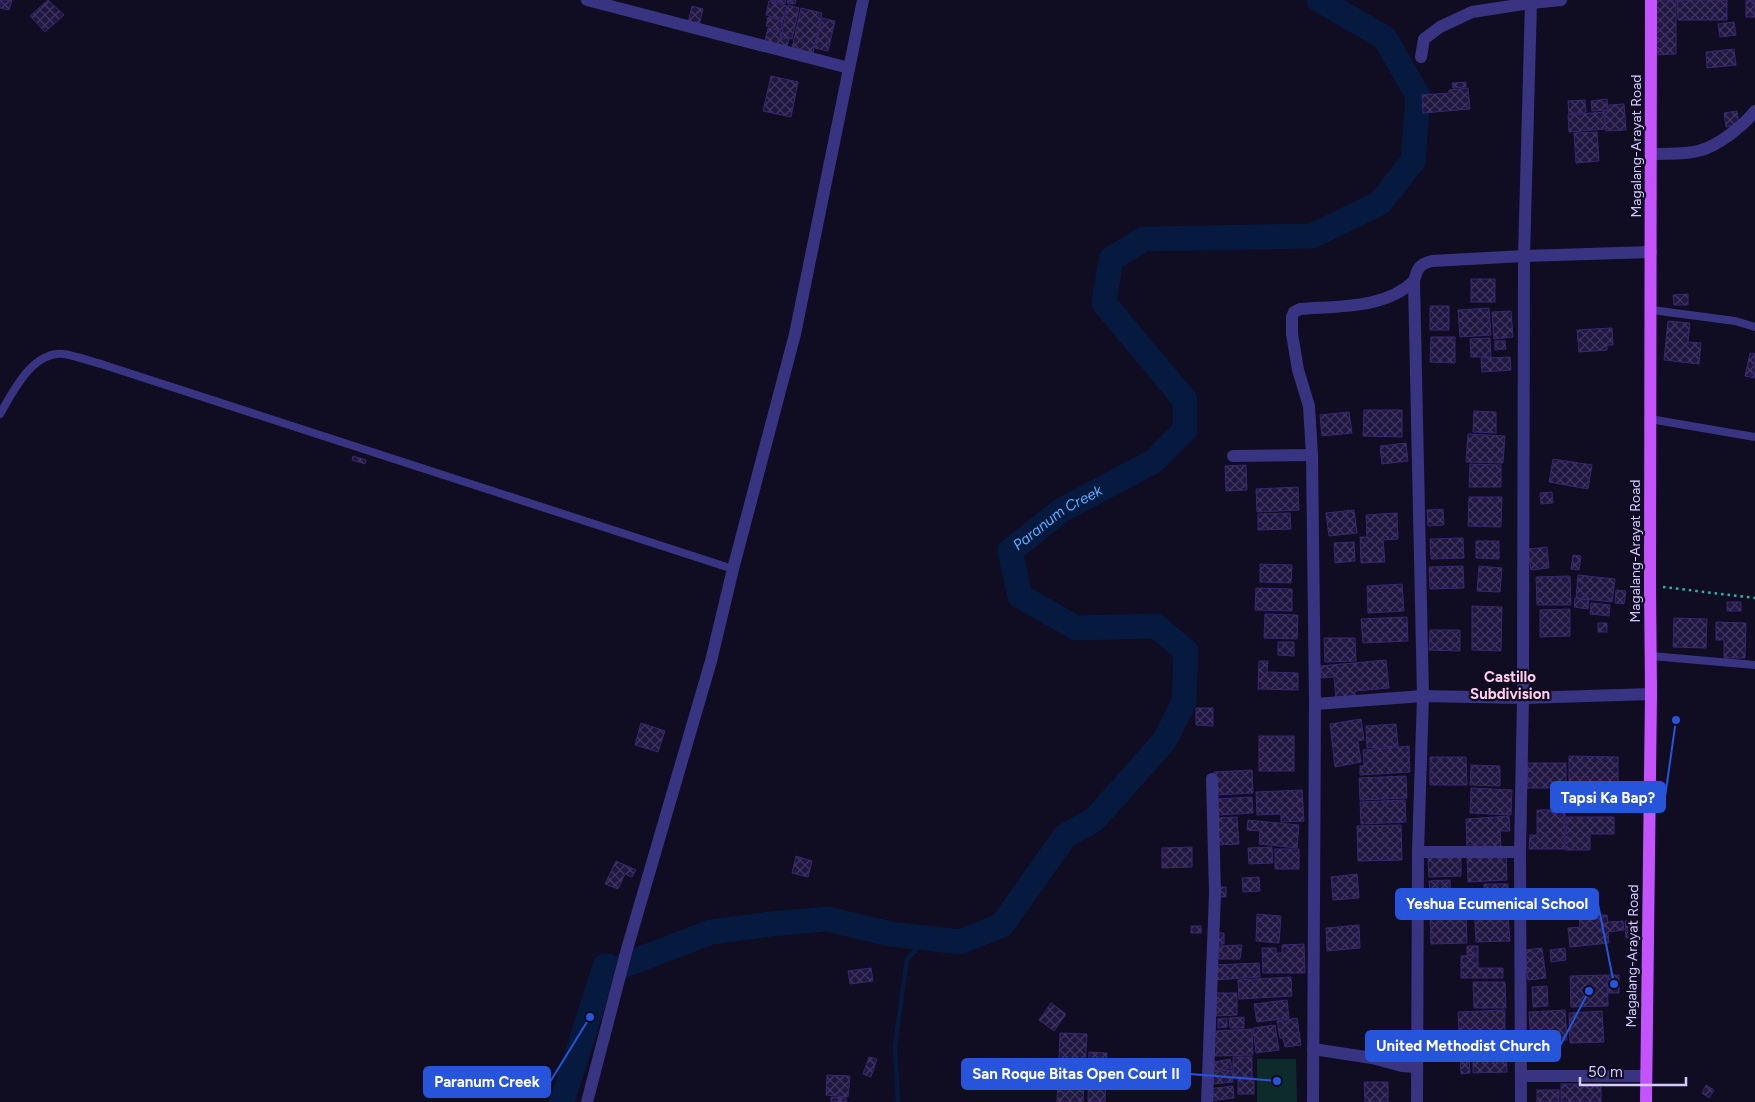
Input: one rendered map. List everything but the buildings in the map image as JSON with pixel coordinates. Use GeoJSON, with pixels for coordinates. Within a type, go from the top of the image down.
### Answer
{"type":"FeatureCollection","features":[{"type":"Feature","properties":{"kind":"main road","name":"Magalang-Arayat Road"},"geometry":{"type":"LineString","coordinates":[[1646,1102],[1651,694],[1652,0]]}},
{"type":"Feature","properties":{"kind":"street"},"geometry":{"type":"LineString","coordinates":[[587,0],[849,68]]}},
{"type":"Feature","properties":{"kind":"street"},"geometry":{"type":"LineString","coordinates":[[587,1102],[627,949],[711,661],[733,569],[795,334],[863,0]]}},
{"type":"Feature","properties":{"kind":"street"},"geometry":{"type":"LineString","coordinates":[[1421,57],[1424,39],[1440,27],[1472,12],[1561,0]]}},
{"type":"Feature","properties":{"kind":"street"},"geometry":{"type":"LineString","coordinates":[[1521,1102],[1520,852],[1523,698],[1524,256],[1532,3]]}},
{"type":"Feature","properties":{"kind":"street"},"geometry":{"type":"LineString","coordinates":[[1651,154],[1700,151],[1724,138],[1755,111]]}},
{"type":"Feature","properties":{"kind":"street"},"geometry":{"type":"LineString","coordinates":[[1418,1102],[1418,852],[1423,696],[1414,281],[1417,269],[1422,263],[1432,261],[1651,252]]}},
{"type":"Feature","properties":{"kind":"street"},"geometry":{"type":"LineString","coordinates":[[1313,1102],[1315,704],[1312,455],[1309,406],[1298,370],[1292,334],[1292,317],[1294,312],[1300,309],[1356,305],[1377,301],[1406,289],[1414,281]]}},
{"type":"Feature","properties":{"kind":"street"},"geometry":{"type":"LineString","coordinates":[[1233,456],[1312,455]]}},
{"type":"Feature","properties":{"kind":"street"},"geometry":{"type":"LineString","coordinates":[[1315,704],[1423,696],[1523,698],[1651,694]]}},
{"type":"Feature","properties":{"kind":"street"},"geometry":{"type":"LineString","coordinates":[[1207,1102],[1214,893],[1212,779]]}},
{"type":"Feature","properties":{"kind":"street"},"geometry":{"type":"LineString","coordinates":[[1418,852],[1520,852]]}},
{"type":"Feature","properties":{"kind":"street"},"geometry":{"type":"LineString","coordinates":[[1313,1049],[1372,1058],[1402,1066],[1417,1067]]}},
{"type":"Feature","properties":{"kind":"street"},"geometry":{"type":"LineString","coordinates":[[1521,1076],[1646,1076]]}},
{"type":"Feature","properties":{"kind":"lane"},"geometry":{"type":"LineString","coordinates":[[1652,310],[1735,321],[1755,327]]}},
{"type":"Feature","properties":{"kind":"lane"},"geometry":{"type":"LineString","coordinates":[[0,414],[17,385],[31,367],[48,356],[63,354],[111,367],[733,569]]}},
{"type":"Feature","properties":{"kind":"lane"},"geometry":{"type":"LineString","coordinates":[[1650,419],[1755,437]]}},
{"type":"Feature","properties":{"kind":"lane"},"geometry":{"type":"LineString","coordinates":[[1651,656],[1755,666]]}},
{"type":"Feature","properties":{"kind":"path"},"geometry":{"type":"LineString","coordinates":[[1650,585],[1755,598]]}},
{"type":"Feature","properties":{"kind":"green space"},"geometry":{"type":"Polygon","coordinates":[[[1257,1059],[1296,1059],[1297,1102],[1257,1102],[1257,1059]]]}},
{"type":"Feature","properties":{"kind":"waterway","name":"Paranum Creek"},"geometry":{"type":"LineString","coordinates":[[625,965],[711,932],[771,924],[827,919],[890,934],[960,942],[1002,925],[1065,836],[1094,820],[1165,740],[1184,702],[1186,651],[1156,626],[1076,628],[1020,596],[1010,551],[1062,510],[1154,461],[1185,430],[1185,400],[1104,303],[1111,259],[1144,239],[1312,236],[1380,203],[1413,161],[1418,96],[1385,38],[1319,0]]}},
{"type":"Feature","properties":{"kind":"waterway"},"geometry":{"type":"LineString","coordinates":[[898,1102],[895,1046],[907,959],[928,938]]}},
{"type":"Feature","properties":{"kind":"waterway","name":"Paranum Creek"},"geometry":{"type":"LineString","coordinates":[[562,1102],[605,966],[608,966]]}},
{"type":"Feature","properties":{"kind":"place","name":"Tapsi Ka Bap?"},"geometry":{"type":"Point","coordinates":[1676,720]}},
{"type":"Feature","properties":{"kind":"place","name":"Yeshua Ecumenical School"},"geometry":{"type":"Point","coordinates":[1614,984]}},
{"type":"Feature","properties":{"kind":"place","name":"United Methodist Church"},"geometry":{"type":"Point","coordinates":[1589,991]}},
{"type":"Feature","properties":{"kind":"place","name":"Paranum Creek"},"geometry":{"type":"Point","coordinates":[590,1017]}},
{"type":"Feature","properties":{"kind":"place","name":"San Roque Bitas Open Court II"},"geometry":{"type":"Point","coordinates":[1277,1081]}},
{"type":"Feature","properties":{"kind":"district","name":"Castillo Subdivision"},"geometry":{"type":"Point","coordinates":[1510,686]}}]}
